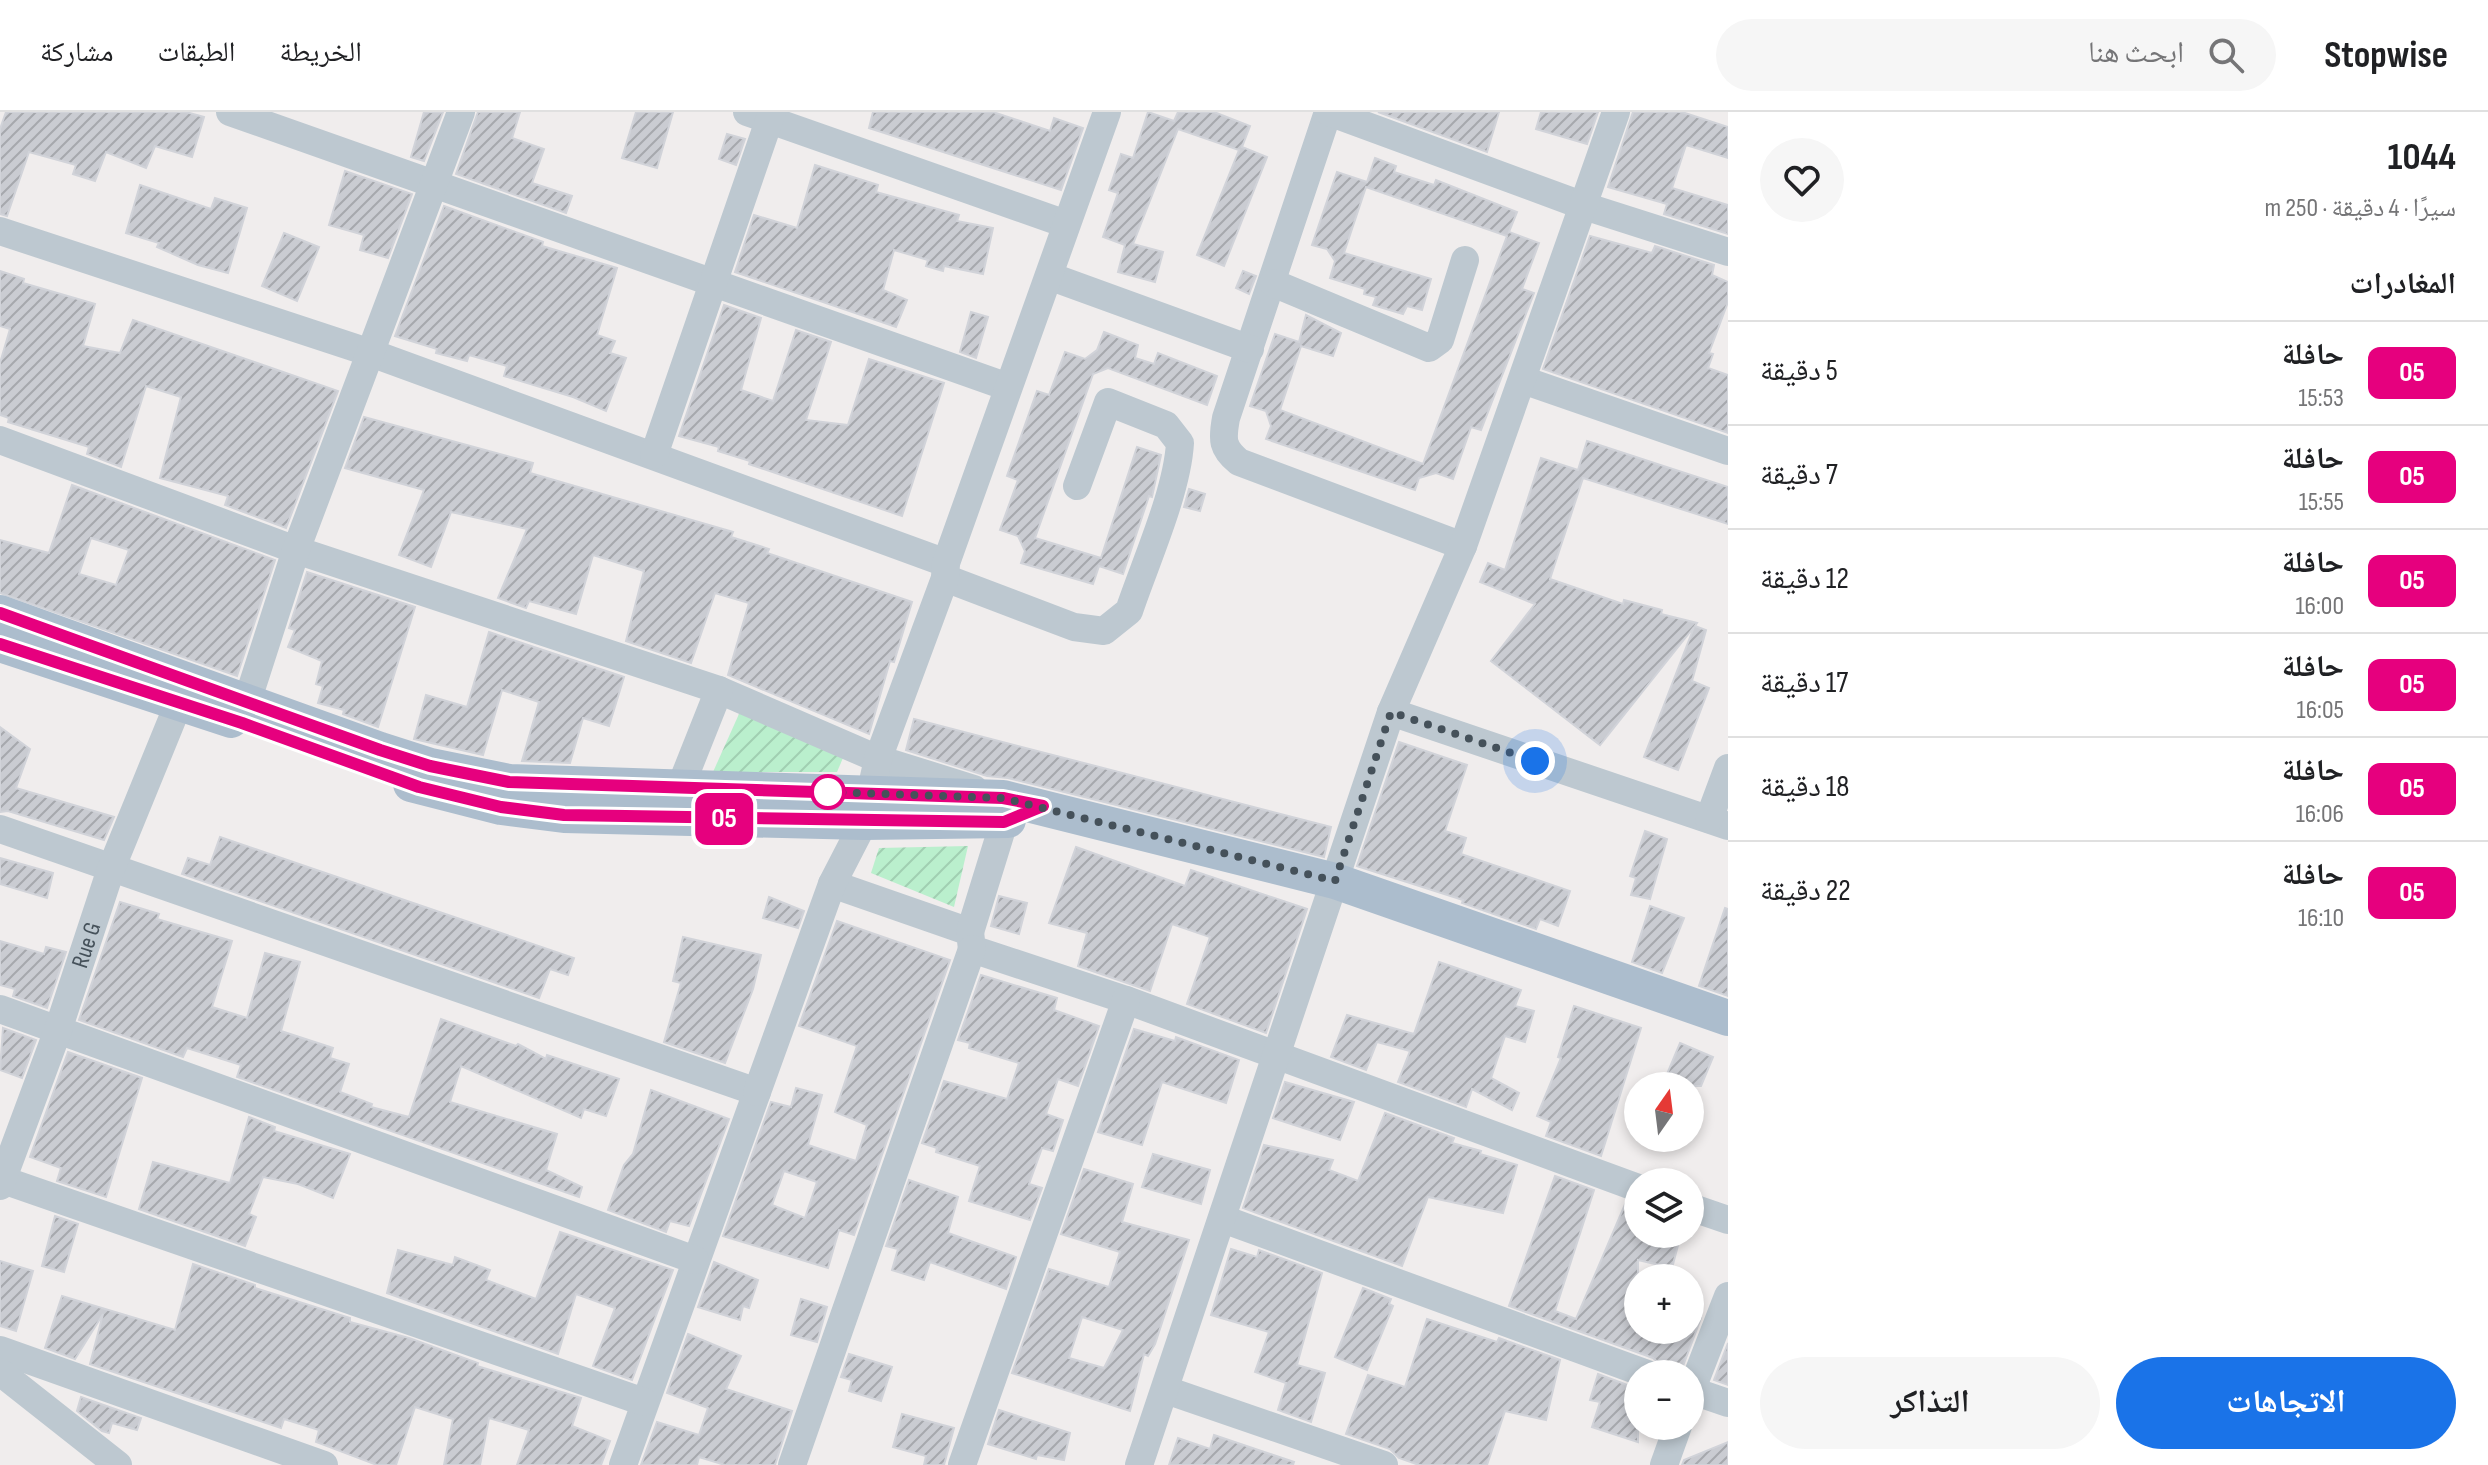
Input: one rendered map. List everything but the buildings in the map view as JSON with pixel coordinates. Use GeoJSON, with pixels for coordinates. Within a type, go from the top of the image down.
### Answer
{"type":"FeatureCollection","features":[{"type":"Feature","properties":{"kind":"main road"},"geometry":{"type":"LineString","coordinates":[[0,613],[180,692]]}},
{"type":"Feature","properties":{"kind":"main road"},"geometry":{"type":"LineString","coordinates":[[0,644],[180,692],[392,754],[509,782],[871,791],[1004,810],[1043,806],[1335,881],[1728,1018]]}},
{"type":"Feature","properties":{"kind":"main road"},"geometry":{"type":"LineString","coordinates":[[244,712],[419,787],[501,807],[564,815],[871,791]]}},
{"type":"Feature","properties":{"kind":"street"},"geometry":{"type":"LineString","coordinates":[[230,112],[1008,387]]}},
{"type":"Feature","properties":{"kind":"street"},"geometry":{"type":"LineString","coordinates":[[244,712],[296,550],[461,112]]}},
{"type":"Feature","properties":{"kind":"street"},"geometry":{"type":"LineString","coordinates":[[623,1465],[832,884],[871,791],[1008,387],[1107,112]]}},
{"type":"Feature","properties":{"kind":"street"},"geometry":{"type":"LineString","coordinates":[[1463,546],[1252,468],[1226,452],[1222,440],[1226,418],[1328,112],[1584,206],[1728,252]]}},
{"type":"Feature","properties":{"kind":"street"},"geometry":{"type":"LineString","coordinates":[[1139,1465],[1391,712],[1463,546],[1616,112]]}},
{"type":"Feature","properties":{"kind":"street"},"geometry":{"type":"LineString","coordinates":[[654,455],[714,283],[763,115],[1066,224]]}},
{"type":"Feature","properties":{"kind":"street"},"geometry":{"type":"LineString","coordinates":[[0,231],[371,353],[654,455],[945,570],[1074,627],[1104,631],[1129,611],[1179,458],[1180,443],[1166,425],[1108,402],[1077,486]]}},
{"type":"Feature","properties":{"kind":"street"},"geometry":{"type":"LineString","coordinates":[[1273,283],[1429,348],[1440,340],[1465,260]]}},
{"type":"Feature","properties":{"kind":"street"},"geometry":{"type":"LineString","coordinates":[[1049,276],[1250,349]]}},
{"type":"Feature","properties":{"kind":"street"},"geometry":{"type":"LineString","coordinates":[[1523,380],[1728,451]]}},
{"type":"Feature","properties":{"kind":"street"},"geometry":{"type":"LineString","coordinates":[[0,440],[296,550],[719,690],[871,791]]}},
{"type":"Feature","properties":{"kind":"street"},"geometry":{"type":"LineString","coordinates":[[680,788],[719,690]]}},
{"type":"Feature","properties":{"kind":"street","name":"Rue G"},"geometry":{"type":"LineString","coordinates":[[1,1182],[58,1030],[111,869],[180,692]]}},
{"type":"Feature","properties":{"kind":"street"},"geometry":{"type":"LineString","coordinates":[[1391,712],[1718,823],[1728,768]]}},
{"type":"Feature","properties":{"kind":"street"},"geometry":{"type":"LineString","coordinates":[[792,1465],[971,940],[1004,810]]}},
{"type":"Feature","properties":{"kind":"street"},"geometry":{"type":"LineString","coordinates":[[0,829],[757,1092]]}},
{"type":"Feature","properties":{"kind":"street"},"geometry":{"type":"LineString","coordinates":[[832,884],[1126,1000],[1624,1183]]}},
{"type":"Feature","properties":{"kind":"street"},"geometry":{"type":"LineString","coordinates":[[962,1465],[1126,1000]]}},
{"type":"Feature","properties":{"kind":"street"},"geometry":{"type":"LineString","coordinates":[[0,1009],[695,1260]]}},
{"type":"Feature","properties":{"kind":"street"},"geometry":{"type":"LineString","coordinates":[[1,1182],[644,1402]]}},
{"type":"Feature","properties":{"kind":"street"},"geometry":{"type":"LineString","coordinates":[[1704,1212],[1728,1220]]}},
{"type":"Feature","properties":{"kind":"street"},"geometry":{"type":"LineString","coordinates":[[1223,1219],[1624,1366]]}},
{"type":"Feature","properties":{"kind":"street"},"geometry":{"type":"LineString","coordinates":[[1702,1360],[1728,1296]]}},
{"type":"Feature","properties":{"kind":"street"},"geometry":{"type":"LineString","coordinates":[[0,1350],[295,1460],[324,1465]]}},
{"type":"Feature","properties":{"kind":"street"},"geometry":{"type":"LineString","coordinates":[[0,1372],[118,1465]]}},
{"type":"Feature","properties":{"kind":"street"},"geometry":{"type":"LineString","coordinates":[[1166,1390],[1384,1465]]}},
{"type":"Feature","properties":{"kind":"street"},"geometry":{"type":"LineString","coordinates":[[1704,1395],[1728,1403]]}},
{"type":"Feature","properties":{"kind":"street"},"geometry":{"type":"LineString","coordinates":[[1664,1465],[1673,1440]]}},
{"type":"Feature","properties":{"kind":"green space"},"geometry":{"type":"Polygon","coordinates":[[[743,705],[849,744],[837,772],[713,772],[743,705]]]}},
{"type":"Feature","properties":{"kind":"green space"},"geometry":{"type":"Polygon","coordinates":[[[968,846],[954,907],[871,873],[879,848],[968,846]]]}},
{"type":"Feature","properties":{"kind":"bus line","name":"05"},"geometry":{"type":"LineString","coordinates":[[0,613],[380,750],[430,766],[509,782],[1003,798],[1043,806],[1004,822],[564,815],[501,807],[419,787],[242,723],[178,705],[0,644]]}},
{"type":"Feature","properties":{"kind":"route"},"geometry":{"type":"LineString","coordinates":[[828,792],[1003,798],[1335,881],[1391,712],[1535,761]]}}]}
